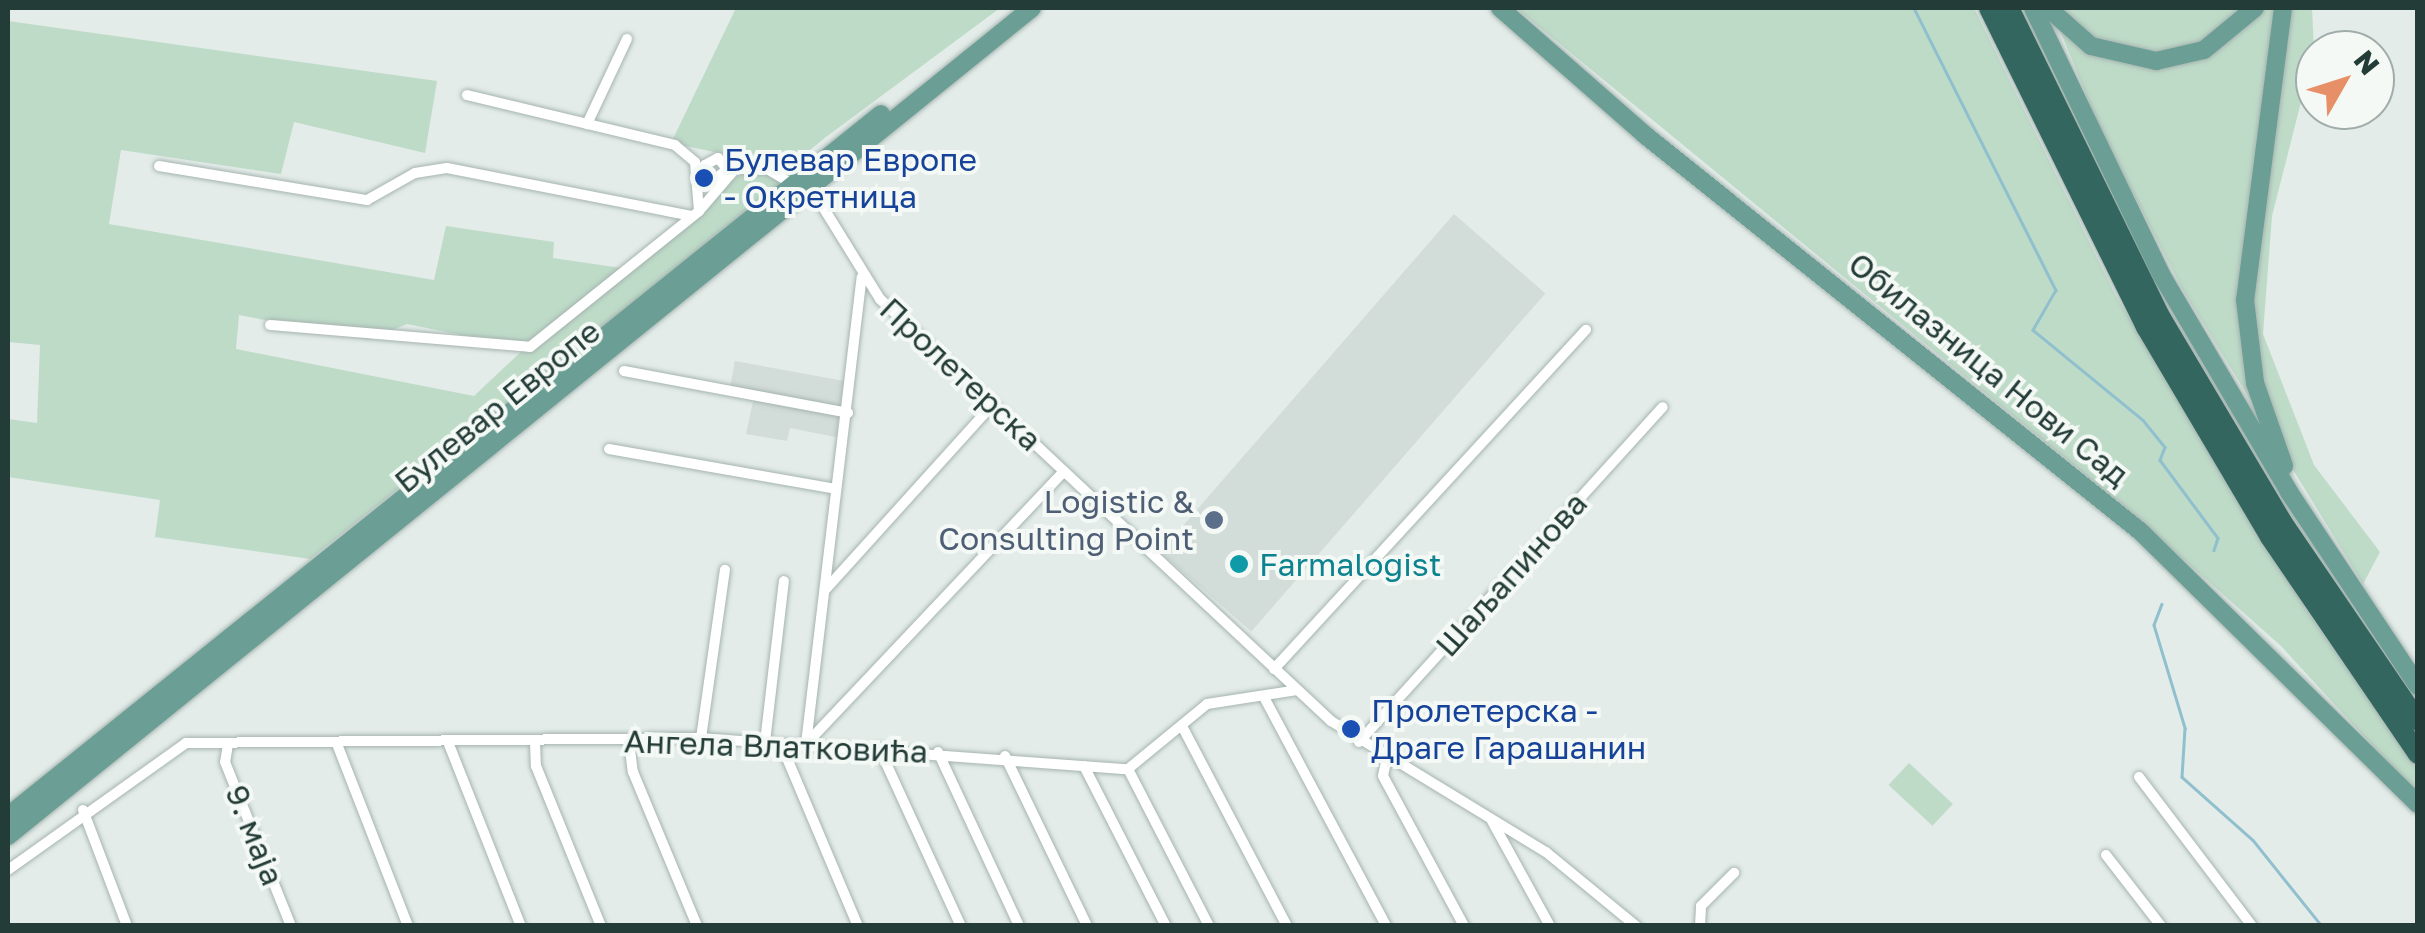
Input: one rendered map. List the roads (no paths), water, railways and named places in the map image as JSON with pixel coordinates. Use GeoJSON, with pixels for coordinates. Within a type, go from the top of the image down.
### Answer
{"type":"FeatureCollection","features":[{"type":"Feature","properties":{"kind":"highway"},"geometry":{"type":"LineString","coordinates":[[1989,8],[2146,327],[2270,538],[2418,754]]}},
{"type":"Feature","properties":{"kind":"highway"},"geometry":{"type":"LineString","coordinates":[[2009,8],[2161,318],[2282,522],[2418,721]]}},
{"type":"Feature","properties":{"kind":"main road"},"geometry":{"type":"LineString","coordinates":[[1485,8],[1536,43]]}},
{"type":"Feature","properties":{"kind":"main road","name":"Обилазница Нови Сад"},"geometry":{"type":"LineString","coordinates":[[1500,8],[1536,43],[2099,496],[2239,621],[2418,804]]}},
{"type":"Feature","properties":{"kind":"main road"},"geometry":{"type":"LineString","coordinates":[[2032,8],[2162,276],[2315,535],[2418,686]]}},
{"type":"Feature","properties":{"kind":"main road"},"geometry":{"type":"LineString","coordinates":[[2048,8],[2091,46],[2156,61],[2204,50],[2255,8]]}},
{"type":"Feature","properties":{"kind":"main road"},"geometry":{"type":"LineString","coordinates":[[2283,8],[2246,323],[2264,414],[2315,535]]}},
{"type":"Feature","properties":{"kind":"main road","name":"Булевар Европе"},"geometry":{"type":"LineString","coordinates":[[8,816],[1020,9]]}},
{"type":"Feature","properties":{"kind":"main road","name":"Булевар Европе"},"geometry":{"type":"LineString","coordinates":[[8,836],[798,187]]}},
{"type":"Feature","properties":{"kind":"street"},"geometry":{"type":"LineString","coordinates":[[587,124],[627,39]]}},
{"type":"Feature","properties":{"kind":"street"},"geometry":{"type":"LineString","coordinates":[[466,95],[652,136],[700,164],[718,158],[732,169],[798,187]]}},
{"type":"Feature","properties":{"kind":"street"},"geometry":{"type":"LineString","coordinates":[[695,213],[700,164]]}},
{"type":"Feature","properties":{"kind":"street"},"geometry":{"type":"LineString","coordinates":[[160,166],[367,200],[415,173],[448,168],[695,213]]}},
{"type":"Feature","properties":{"kind":"street"},"geometry":{"type":"LineString","coordinates":[[270,325],[530,347],[695,213],[732,169]]}},
{"type":"Feature","properties":{"kind":"street","name":"Пролетерска"},"geometry":{"type":"LineString","coordinates":[[798,187],[830,211],[862,278],[1297,690],[1359,742],[1566,866],[1636,926]]}},
{"type":"Feature","properties":{"kind":"street"},"geometry":{"type":"LineString","coordinates":[[806,744],[862,278]]}},
{"type":"Feature","properties":{"kind":"street"},"geometry":{"type":"LineString","coordinates":[[1274,668],[1586,330]]}},
{"type":"Feature","properties":{"kind":"street"},"geometry":{"type":"LineString","coordinates":[[624,370],[848,412]]}},
{"type":"Feature","properties":{"kind":"street"},"geometry":{"type":"LineString","coordinates":[[825,589],[993,404]]}},
{"type":"Feature","properties":{"kind":"street","name":"Шаљапинова"},"geometry":{"type":"LineString","coordinates":[[1359,742],[1663,407]]}},
{"type":"Feature","properties":{"kind":"street"},"geometry":{"type":"LineString","coordinates":[[609,449],[836,489]]}},
{"type":"Feature","properties":{"kind":"street"},"geometry":{"type":"LineString","coordinates":[[806,744],[1064,471]]}},
{"type":"Feature","properties":{"kind":"street"},"geometry":{"type":"LineString","coordinates":[[701,738],[725,570]]}},
{"type":"Feature","properties":{"kind":"street"},"geometry":{"type":"LineString","coordinates":[[765,742],[784,581]]}},
{"type":"Feature","properties":{"kind":"street"},"geometry":{"type":"LineString","coordinates":[[1209,926],[1128,768],[1207,704],[1297,690]]}},
{"type":"Feature","properties":{"kind":"street"},"geometry":{"type":"LineString","coordinates":[[1265,698],[1386,926]]}},
{"type":"Feature","properties":{"kind":"street"},"geometry":{"type":"LineString","coordinates":[[1182,726],[1287,926]]}},
{"type":"Feature","properties":{"kind":"street","name":"Ангела Влатковића"},"geometry":{"type":"LineString","coordinates":[[8,870],[155,757],[186,744],[701,738],[1005,756],[1128,768]]}},
{"type":"Feature","properties":{"kind":"street"},"geometry":{"type":"LineString","coordinates":[[629,741],[633,772],[697,926]]}},
{"type":"Feature","properties":{"kind":"street"},"geometry":{"type":"LineString","coordinates":[[448,742],[521,926]]}},
{"type":"Feature","properties":{"kind":"street"},"geometry":{"type":"LineString","coordinates":[[535,742],[536,766],[601,926]]}},
{"type":"Feature","properties":{"kind":"street","name":"9. маја"},"geometry":{"type":"LineString","coordinates":[[228,744],[225,762],[291,926]]}},
{"type":"Feature","properties":{"kind":"street"},"geometry":{"type":"LineString","coordinates":[[337,744],[408,926]]}},
{"type":"Feature","properties":{"kind":"street"},"geometry":{"type":"LineString","coordinates":[[782,744],[858,926]]}},
{"type":"Feature","properties":{"kind":"street"},"geometry":{"type":"LineString","coordinates":[[879,748],[961,926]]}},
{"type":"Feature","properties":{"kind":"street"},"geometry":{"type":"LineString","coordinates":[[938,752],[1018,926]]}},
{"type":"Feature","properties":{"kind":"street"},"geometry":{"type":"LineString","coordinates":[[1005,756],[1087,926]]}},
{"type":"Feature","properties":{"kind":"street"},"geometry":{"type":"LineString","coordinates":[[1387,758],[1384,776],[1464,926]]}},
{"type":"Feature","properties":{"kind":"street"},"geometry":{"type":"LineString","coordinates":[[1084,766],[1166,926]]}},
{"type":"Feature","properties":{"kind":"street"},"geometry":{"type":"LineString","coordinates":[[2139,777],[2252,926]]}},
{"type":"Feature","properties":{"kind":"street"},"geometry":{"type":"LineString","coordinates":[[82,810],[127,926]]}},
{"type":"Feature","properties":{"kind":"street"},"geometry":{"type":"LineString","coordinates":[[1491,820],[1550,926]]}},
{"type":"Feature","properties":{"kind":"street"},"geometry":{"type":"LineString","coordinates":[[2106,855],[2160,926]]}},
{"type":"Feature","properties":{"kind":"street"},"geometry":{"type":"LineString","coordinates":[[1700,926],[1701,906],[1734,873]]}},
{"type":"Feature","properties":{"kind":"waterway"},"geometry":{"type":"LineString","coordinates":[[1914,8],[2056,290],[2033,330],[2143,420],[2165,447],[2160,460],[2218,538],[2214,550]]}},
{"type":"Feature","properties":{"kind":"waterway"},"geometry":{"type":"LineString","coordinates":[[2162,604],[2154,625],[2185,728],[2182,777],[2253,840],[2322,926]]}},
{"type":"Feature","properties":{"kind":"place","name":"Булевар Европе - Окретница"},"geometry":{"type":"Point","coordinates":[704,178]}},
{"type":"Feature","properties":{"kind":"place","name":"Logistic & Consulting Point"},"geometry":{"type":"Point","coordinates":[1214,520]}},
{"type":"Feature","properties":{"kind":"place","name":"Farmalogist"},"geometry":{"type":"Point","coordinates":[1239,564]}},
{"type":"Feature","properties":{"kind":"place","name":"Пролетерска - Драге Гарашанин"},"geometry":{"type":"Point","coordinates":[1351,729]}}]}
